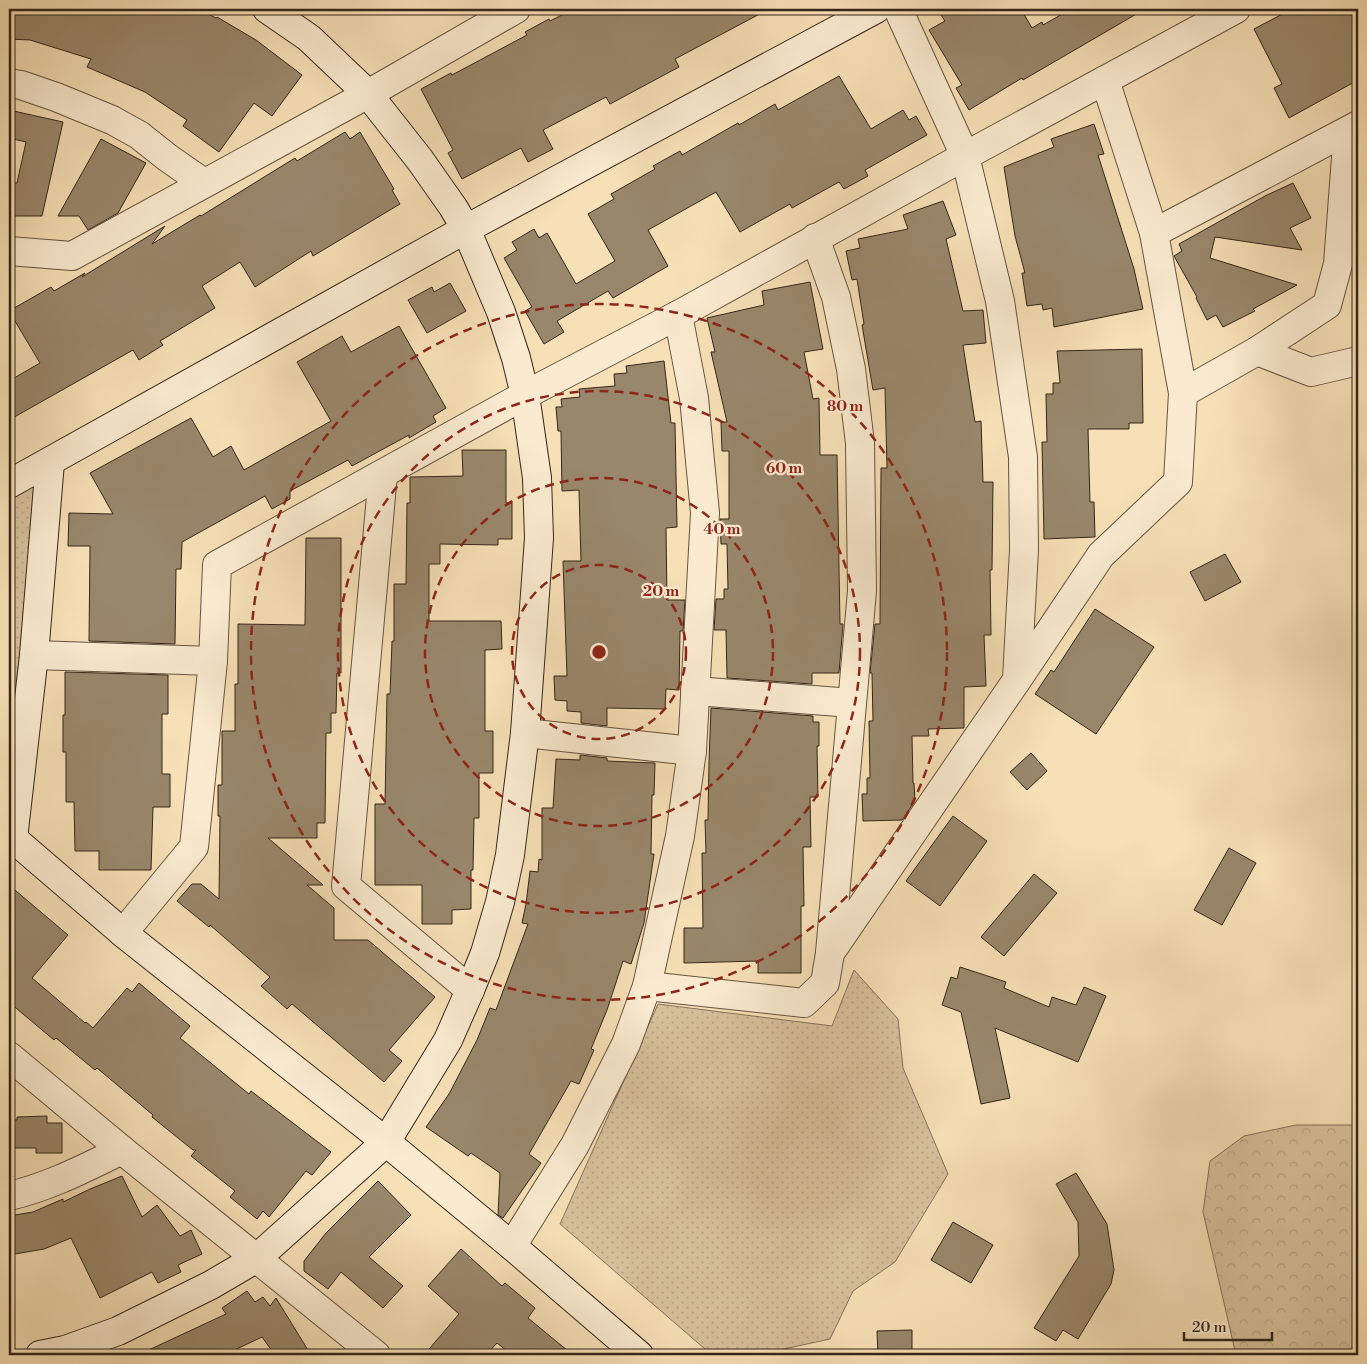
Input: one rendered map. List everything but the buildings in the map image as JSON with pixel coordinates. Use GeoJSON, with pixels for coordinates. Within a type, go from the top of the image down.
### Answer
{"type":"FeatureCollection","features":[{"type":"Feature","properties":{"kind":"street"},"geometry":{"type":"LineString","coordinates":[[40,1355],[65,1350],[118,1331],[211,1285],[257,1258],[386,1142],[448,1040],[470,990],[485,953],[500,902],[510,855],[525,733],[539,538],[537,478],[525,395],[516,358],[501,312],[466,229],[420,160],[368,94],[309,38],[267,9]]}},
{"type":"Feature","properties":{"kind":"street"},"geometry":{"type":"LineString","coordinates":[[9,251],[72,256],[368,94],[515,9]]}},
{"type":"Feature","properties":{"kind":"street"},"geometry":{"type":"LineString","coordinates":[[9,484],[466,229],[876,9]]}},
{"type":"Feature","properties":{"kind":"street"},"geometry":{"type":"LineString","coordinates":[[898,9],[965,156],[1000,301],[1023,457],[1024,550],[1017,680]]}},
{"type":"Feature","properties":{"kind":"street"},"geometry":{"type":"LineString","coordinates":[[123,933],[194,847],[213,661],[217,565],[525,395],[678,314],[1236,9]]}},
{"type":"Feature","properties":{"kind":"street"},"geometry":{"type":"LineString","coordinates":[[830,953],[1101,555],[1178,482],[1183,393],[1154,233],[1105,80]]}},
{"type":"Feature","properties":{"kind":"street"},"geometry":{"type":"LineString","coordinates":[[9,83],[56,96],[112,120],[139,135],[204,183]]}},
{"type":"Feature","properties":{"kind":"street"},"geometry":{"type":"LineString","coordinates":[[1154,233],[1353,128]]}},
{"type":"Feature","properties":{"kind":"street"},"geometry":{"type":"LineString","coordinates":[[1183,393],[1257,351],[1327,305],[1338,264],[1353,128]]}},
{"type":"Feature","properties":{"kind":"street"},"geometry":{"type":"LineString","coordinates":[[647,986],[804,1003],[825,983],[830,953],[862,591],[860,443],[851,369],[836,297],[815,238]]}},
{"type":"Feature","properties":{"kind":"street"},"geometry":{"type":"LineString","coordinates":[[512,1246],[575,1145],[626,1044],[647,986],[680,836],[692,751],[705,513],[694,398],[678,314]]}},
{"type":"Feature","properties":{"kind":"street"},"geometry":{"type":"LineString","coordinates":[[1257,351],[1312,372],[1358,361]]}},
{"type":"Feature","properties":{"kind":"street"},"geometry":{"type":"LineString","coordinates":[[50,462],[34,655],[11,837],[123,933],[386,1142],[512,1246],[639,1355]]}},
{"type":"Feature","properties":{"kind":"street"},"geometry":{"type":"LineString","coordinates":[[383,474],[346,886],[470,990]]}},
{"type":"Feature","properties":{"kind":"street"},"geometry":{"type":"LineString","coordinates":[[34,655],[213,661]]}},
{"type":"Feature","properties":{"kind":"street"},"geometry":{"type":"LineString","coordinates":[[695,691],[852,703]]}},
{"type":"Feature","properties":{"kind":"street"},"geometry":{"type":"LineString","coordinates":[[525,733],[692,751]]}},
{"type":"Feature","properties":{"kind":"street"},"geometry":{"type":"LineString","coordinates":[[9,1056],[122,1150],[376,1355]]}},
{"type":"Feature","properties":{"kind":"street"},"geometry":{"type":"LineString","coordinates":[[9,1196],[73,1174],[122,1150]]}},
{"type":"Feature","properties":{"kind":"green space"},"geometry":{"type":"Polygon","coordinates":[[[50,462],[9,835],[9,484],[50,462]]]}},
{"type":"Feature","properties":{"kind":"green space"},"geometry":{"type":"Polygon","coordinates":[[[854,970],[898,1019],[903,1068],[948,1174],[895,1262],[853,1291],[830,1339],[756,1355],[712,1355],[560,1224],[658,1004],[832,1026],[854,970]]]}},
{"type":"Feature","properties":{"kind":"green space"},"geometry":{"type":"Polygon","coordinates":[[[1296,1125],[1358,1125],[1358,1355],[1236,1355],[1203,1212],[1210,1161],[1244,1136],[1296,1125]]]}}]}
